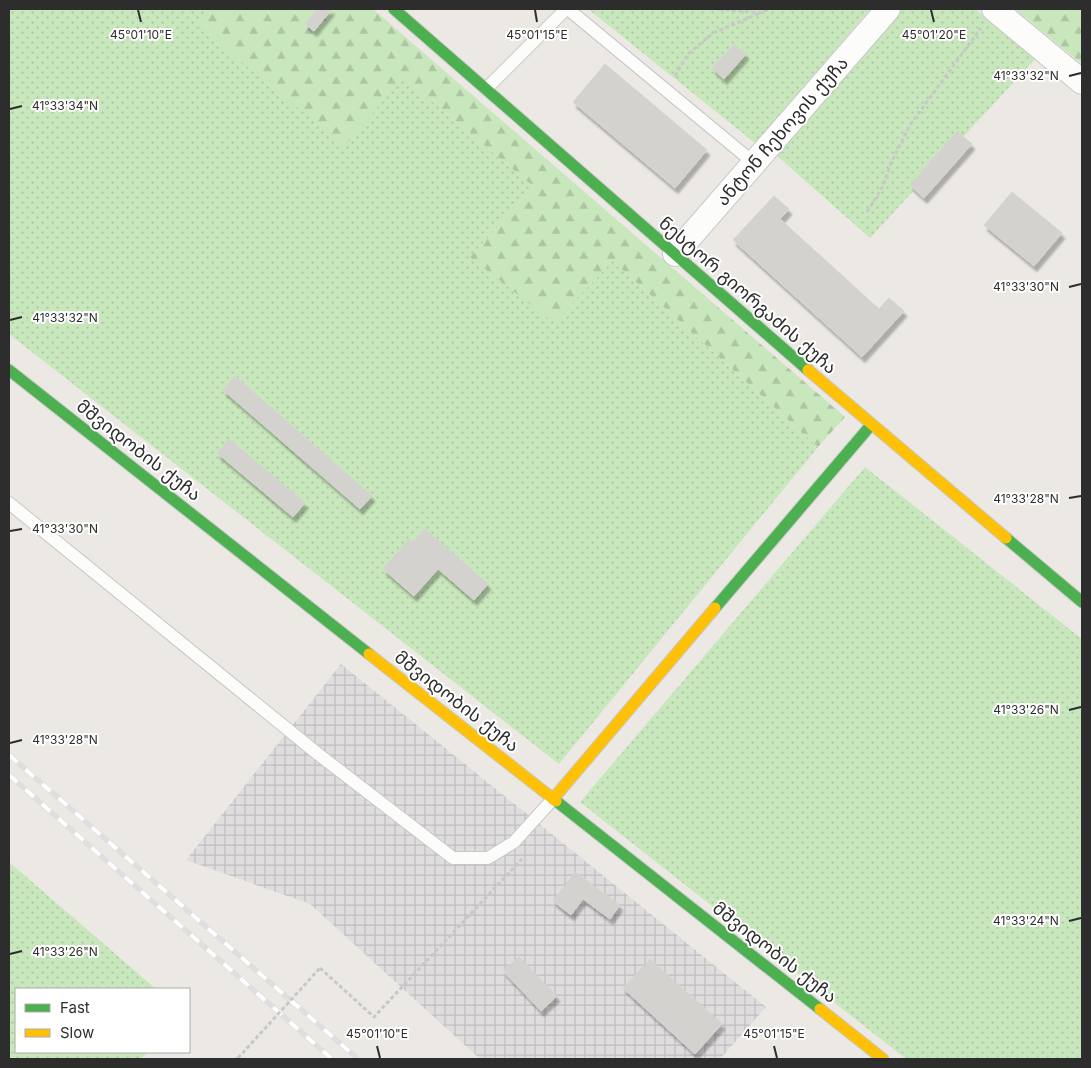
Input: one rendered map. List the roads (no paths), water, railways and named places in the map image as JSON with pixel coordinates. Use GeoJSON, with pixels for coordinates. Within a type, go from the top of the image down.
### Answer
{"type":"FeatureCollection","features":[{"type":"Feature","properties":{"kind":"street","name":"ნესტორ გიორგაძის ქუჩა"},"geometry":{"type":"LineString","coordinates":[[394,9],[871,425],[1082,602]]}},
{"type":"Feature","properties":{"kind":"street","name":"ანტონ ჩეხოვის ქუჩა"},"geometry":{"type":"LineString","coordinates":[[675,254],[888,9]]}},
{"type":"Feature","properties":{"kind":"street"},"geometry":{"type":"LineString","coordinates":[[994,9],[1082,82]]}},
{"type":"Feature","properties":{"kind":"street","name":"მშვიდობის ქუჩა"},"geometry":{"type":"LineString","coordinates":[[9,370],[883,1059]]}},
{"type":"Feature","properties":{"kind":"street"},"geometry":{"type":"LineString","coordinates":[[553,799],[871,425]]}},
{"type":"Feature","properties":{"kind":"lane"},"geometry":{"type":"LineString","coordinates":[[486,89],[567,9],[754,163]]}},
{"type":"Feature","properties":{"kind":"lane"},"geometry":{"type":"LineString","coordinates":[[9,502],[318,754],[453,858],[488,858],[514,842],[553,799]]}},
{"type":"Feature","properties":{"kind":"railway"},"geometry":{"type":"LineString","coordinates":[[9,755],[358,1059]]}},
{"type":"Feature","properties":{"kind":"railway"},"geometry":{"type":"LineString","coordinates":[[9,775],[332,1059]]}}]}
